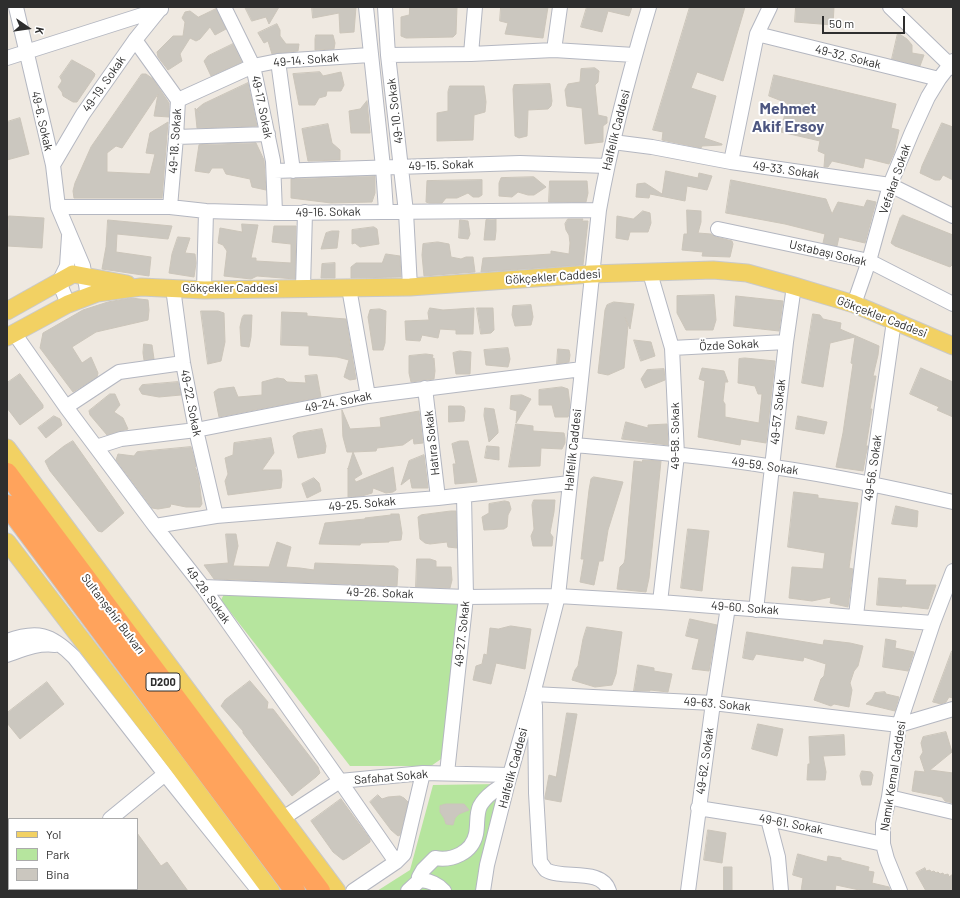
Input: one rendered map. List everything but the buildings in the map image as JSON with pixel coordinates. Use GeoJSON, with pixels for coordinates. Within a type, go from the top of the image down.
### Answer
{"type":"FeatureCollection","features":[{"type":"Feature","properties":{"kind":"highway","name":"Sultanşehir Bulvarı"},"geometry":{"type":"LineString","coordinates":[[7,472],[320,891]]}},
{"type":"Feature","properties":{"kind":"highway","name":"Sultanşehir Bulvarı"},"geometry":{"type":"LineString","coordinates":[[7,505],[295,891]]}},
{"type":"Feature","properties":{"kind":"main road","name":"Gökçekler Caddesi"},"geometry":{"type":"LineString","coordinates":[[141,287],[204,290],[410,287],[591,274],[713,270],[727,271],[747,273],[854,304],[953,346]]}},
{"type":"Feature","properties":{"kind":"main road"},"geometry":{"type":"LineString","coordinates":[[8,305],[73,274],[141,287]]}},
{"type":"Feature","properties":{"kind":"main road"},"geometry":{"type":"LineString","coordinates":[[10,335],[68,304],[97,293],[141,287]]}},
{"type":"Feature","properties":{"kind":"main road"},"geometry":{"type":"LineString","coordinates":[[7,448],[337,891]]}},
{"type":"Feature","properties":{"kind":"main road"},"geometry":{"type":"LineString","coordinates":[[7,542],[176,763],[271,891]]}},
{"type":"Feature","properties":{"kind":"street","name":"49-6. Sokak"},"geometry":{"type":"LineString","coordinates":[[16,7],[53,165],[58,207],[84,266],[84,276],[88,297]]}},
{"type":"Feature","properties":{"kind":"street","name":"49-17. Sokak"},"geometry":{"type":"LineString","coordinates":[[224,7],[253,66],[273,161],[275,213]]}},
{"type":"Feature","properties":{"kind":"street","name":"49-10. Sokak"},"geometry":{"type":"LineString","coordinates":[[366,7],[383,167],[386,211]]}},
{"type":"Feature","properties":{"kind":"street","name":"49-10. Sokak"},"geometry":{"type":"LineString","coordinates":[[385,7],[388,55],[406,212],[410,287]]}},
{"type":"Feature","properties":{"kind":"street"},"geometry":{"type":"LineString","coordinates":[[471,54],[475,7]]}},
{"type":"Feature","properties":{"kind":"street"},"geometry":{"type":"LineString","coordinates":[[554,50],[560,7]]}},
{"type":"Feature","properties":{"kind":"street","name":"Halfelik Caddesi"},"geometry":{"type":"LineString","coordinates":[[483,891],[487,865],[509,778],[533,694],[558,596],[599,210],[607,166],[634,55],[649,7]]}},
{"type":"Feature","properties":{"kind":"street"},"geometry":{"type":"LineString","coordinates":[[731,162],[757,34],[770,7]]}},
{"type":"Feature","properties":{"kind":"street"},"geometry":{"type":"LineString","coordinates":[[890,7],[952,65]]}},
{"type":"Feature","properties":{"kind":"street"},"geometry":{"type":"LineString","coordinates":[[7,58],[162,8]]}},
{"type":"Feature","properties":{"kind":"street","name":"49-19. Sokak"},"geometry":{"type":"LineString","coordinates":[[53,165],[83,114],[135,40],[162,8]]}},
{"type":"Feature","properties":{"kind":"street","name":"49-32. Sokak"},"geometry":{"type":"LineString","coordinates":[[757,34],[939,79]]}},
{"type":"Feature","properties":{"kind":"street","name":"49-18. Sokak"},"geometry":{"type":"LineString","coordinates":[[135,40],[178,100],[170,206]]}},
{"type":"Feature","properties":{"kind":"street"},"geometry":{"type":"LineString","coordinates":[[388,55],[471,54],[554,50],[634,55]]}},
{"type":"Feature","properties":{"kind":"street","name":"49-14. Sokak"},"geometry":{"type":"LineString","coordinates":[[178,100],[253,66],[278,61],[370,56]]}},
{"type":"Feature","properties":{"kind":"street","name":"49-17. Sokak"},"geometry":{"type":"LineString","coordinates":[[278,61],[293,171]]}},
{"type":"Feature","properties":{"kind":"street","name":"Vefakar Sokak"},"geometry":{"type":"LineString","coordinates":[[854,304],[869,261],[890,185],[928,97],[939,79],[952,65]]}},
{"type":"Feature","properties":{"kind":"street"},"geometry":{"type":"LineString","coordinates":[[176,138],[268,134]]}},
{"type":"Feature","properties":{"kind":"street","name":"49-33. Sokak"},"geometry":{"type":"LineString","coordinates":[[613,142],[652,147],[731,162],[890,185],[953,216]]}},
{"type":"Feature","properties":{"kind":"street","name":"49-15. Sokak"},"geometry":{"type":"LineString","coordinates":[[274,171],[520,162],[607,166]]}},
{"type":"Feature","properties":{"kind":"street","name":"49-16. Sokak"},"geometry":{"type":"LineString","coordinates":[[58,207],[170,206],[206,211],[275,213],[599,210]]}},
{"type":"Feature","properties":{"kind":"street"},"geometry":{"type":"LineString","coordinates":[[204,290],[206,211]]}},
{"type":"Feature","properties":{"kind":"street"},"geometry":{"type":"LineString","coordinates":[[303,288],[305,212]]}},
{"type":"Feature","properties":{"kind":"street","name":"Ustabaşı Sokak"},"geometry":{"type":"LineString","coordinates":[[718,229],[869,261],[953,304]]}},
{"type":"Feature","properties":{"kind":"street"},"geometry":{"type":"LineString","coordinates":[[68,304],[58,282],[67,266],[69,234]]}},
{"type":"Feature","properties":{"kind":"street","name":"49-58. Sokak"},"geometry":{"type":"LineString","coordinates":[[650,273],[672,348],[677,455],[660,602]]}},
{"type":"Feature","properties":{"kind":"street","name":"49-57. Sokak"},"geometry":{"type":"LineString","coordinates":[[756,610],[786,342],[794,286]]}},
{"type":"Feature","properties":{"kind":"street","name":"49-22. Sokak"},"geometry":{"type":"LineString","coordinates":[[174,288],[183,363],[196,430],[216,516]]}},
{"type":"Feature","properties":{"kind":"street"},"geometry":{"type":"LineString","coordinates":[[349,288],[368,396]]}},
{"type":"Feature","properties":{"kind":"street","name":"49-56. Sokak"},"geometry":{"type":"LineString","coordinates":[[856,616],[871,483],[894,321]]}},
{"type":"Feature","properties":{"kind":"street","name":"49-28. Sokak"},"geometry":{"type":"LineString","coordinates":[[10,335],[203,587],[396,862]]}},
{"type":"Feature","properties":{"kind":"street","name":"Özde Sokak"},"geometry":{"type":"LineString","coordinates":[[672,348],[786,342]]}},
{"type":"Feature","properties":{"kind":"street"},"geometry":{"type":"LineString","coordinates":[[66,407],[119,372],[183,363]]}},
{"type":"Feature","properties":{"kind":"street","name":"49-24. Sokak"},"geometry":{"type":"LineString","coordinates":[[96,447],[121,439],[196,430],[368,396],[582,368]]}},
{"type":"Feature","properties":{"kind":"street","name":"Hatıra Sokak"},"geometry":{"type":"LineString","coordinates":[[425,388],[438,498]]}},
{"type":"Feature","properties":{"kind":"street","name":"49-59. Sokak"},"geometry":{"type":"LineString","coordinates":[[574,445],[773,466],[871,483],[953,502]]}},
{"type":"Feature","properties":{"kind":"street","name":"49-25. Sokak"},"geometry":{"type":"LineString","coordinates":[[155,526],[216,516],[438,498],[570,483]]}},
{"type":"Feature","properties":{"kind":"street","name":"49-27. Sokak"},"geometry":{"type":"LineString","coordinates":[[448,773],[466,597],[464,495]]}},
{"type":"Feature","properties":{"kind":"street","name":"Namık Kemal Caddesi"},"geometry":{"type":"LineString","coordinates":[[900,891],[887,860],[883,844],[883,824],[889,797],[899,725],[933,623],[953,571]]}},
{"type":"Feature","properties":{"kind":"street","name":"49-26. Sokak"},"geometry":{"type":"LineString","coordinates":[[203,587],[466,597],[558,596]]}},
{"type":"Feature","properties":{"kind":"street","name":"49-60. Sokak"},"geometry":{"type":"LineString","coordinates":[[558,596],[856,616],[933,623]]}},
{"type":"Feature","properties":{"kind":"street","name":"49-62. Sokak"},"geometry":{"type":"LineString","coordinates":[[688,891],[698,808],[728,607]]}},
{"type":"Feature","properties":{"kind":"street"},"geometry":{"type":"LineString","coordinates":[[7,641],[33,634],[48,637],[64,646],[259,891]]}},
{"type":"Feature","properties":{"kind":"street"},"geometry":{"type":"LineString","coordinates":[[7,655],[39,644],[64,646]]}},
{"type":"Feature","properties":{"kind":"street"},"geometry":{"type":"LineString","coordinates":[[533,694],[535,706],[536,794],[540,862],[546,870],[557,874],[577,874],[600,880],[609,891]]}},
{"type":"Feature","properties":{"kind":"street","name":"49-63. Sokak"},"geometry":{"type":"LineString","coordinates":[[533,694],[713,703],[899,725]]}},
{"type":"Feature","properties":{"kind":"street"},"geometry":{"type":"LineString","coordinates":[[899,725],[953,709]]}},
{"type":"Feature","properties":{"kind":"street"},"geometry":{"type":"LineString","coordinates":[[353,891],[396,862],[404,854],[423,773]]}},
{"type":"Feature","properties":{"kind":"street","name":"Safahat Sokak"},"geometry":{"type":"LineString","coordinates":[[283,818],[340,781],[423,773],[448,773],[509,778]]}},
{"type":"Feature","properties":{"kind":"street"},"geometry":{"type":"LineString","coordinates":[[111,818],[165,774]]}},
{"type":"Feature","properties":{"kind":"street"},"geometry":{"type":"LineString","coordinates":[[421,879],[419,877],[422,870],[435,858],[447,859],[456,857],[468,850],[476,834],[480,807],[492,792],[509,778]]}},
{"type":"Feature","properties":{"kind":"street"},"geometry":{"type":"LineString","coordinates":[[889,797],[953,812]]}},
{"type":"Feature","properties":{"kind":"street","name":"49-61. Sokak"},"geometry":{"type":"LineString","coordinates":[[698,808],[768,819],[883,844]]}},
{"type":"Feature","properties":{"kind":"street"},"geometry":{"type":"LineString","coordinates":[[768,819],[778,857],[781,891]]}},
{"type":"Feature","properties":{"kind":"street"},"geometry":{"type":"LineString","coordinates":[[887,860],[888,891]]}},
{"type":"Feature","properties":{"kind":"street"},"geometry":{"type":"LineString","coordinates":[[408,891],[421,879]]}},
{"type":"Feature","properties":{"kind":"street"},"geometry":{"type":"LineString","coordinates":[[421,879],[437,885],[444,891]]}},
{"type":"Feature","properties":{"kind":"green space"},"geometry":{"type":"Polygon","coordinates":[[[224,594],[459,602],[444,757],[431,766],[350,766],[221,600],[224,594]]]}},
{"type":"Feature","properties":{"kind":"green space"},"geometry":{"type":"Polygon","coordinates":[[[498,784],[501,791],[476,891],[377,891],[410,870],[433,785],[498,784]]]}},
{"type":"Feature","properties":{"kind":"district","name":"Mehmet Akif Ersoy"},"geometry":{"type":"Point","coordinates":[788,118]}}]}
